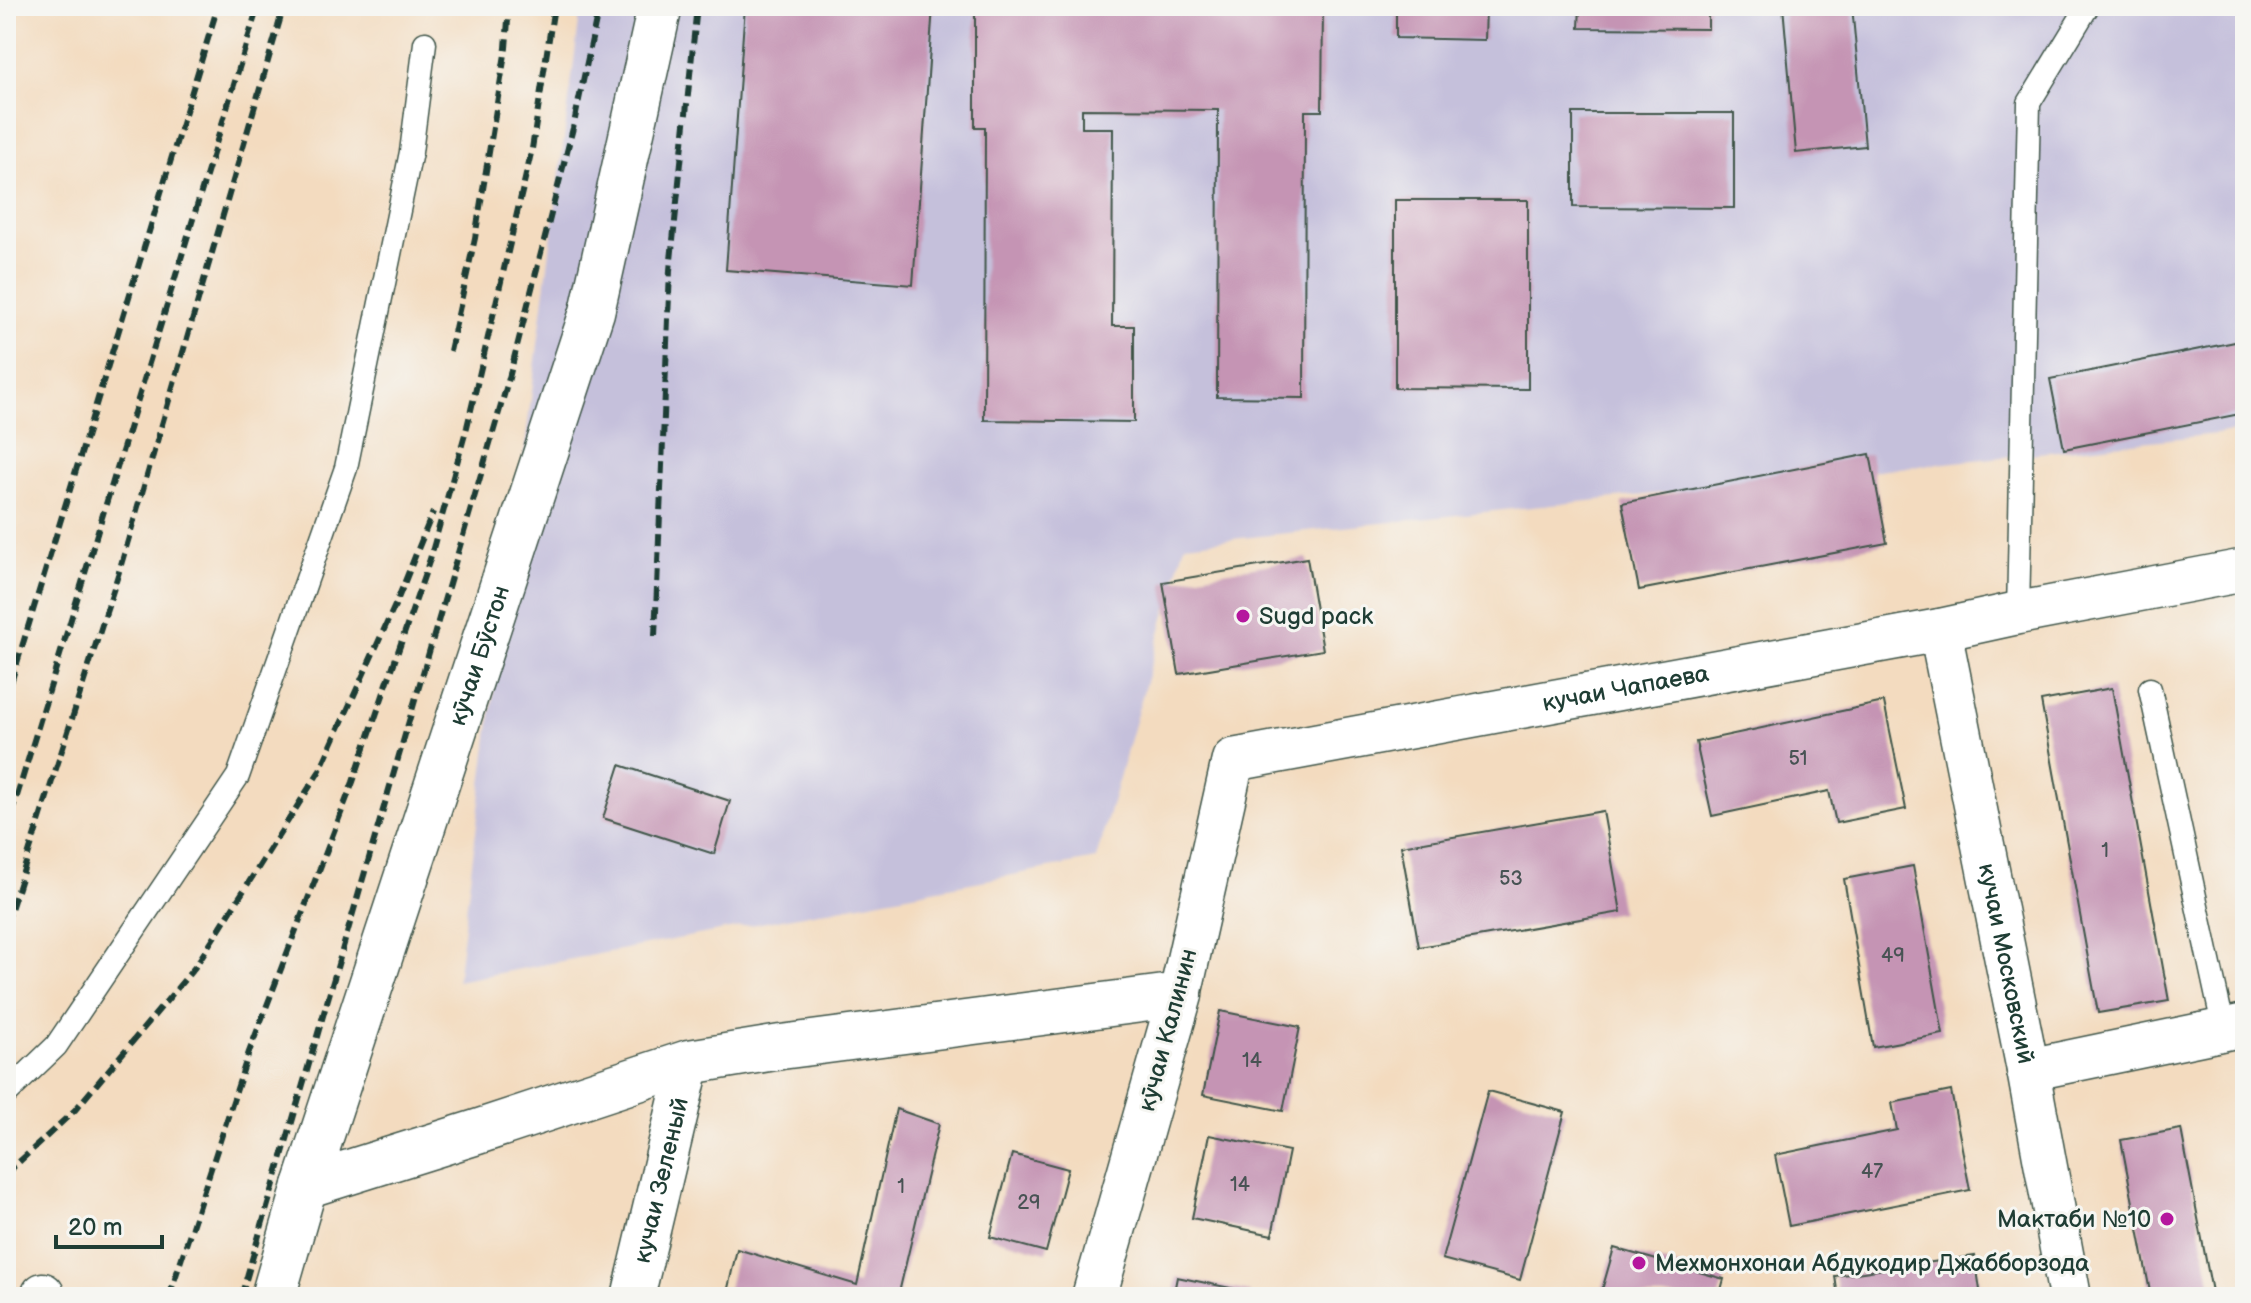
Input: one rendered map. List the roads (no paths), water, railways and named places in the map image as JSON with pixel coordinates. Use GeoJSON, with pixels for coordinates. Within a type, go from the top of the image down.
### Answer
{"type":"FeatureCollection","features":[{"type":"Feature","properties":{"kind":"main road","name":"кӯчаи Бӯстон"},"geometry":{"type":"LineString","coordinates":[[273,1297],[305,1186],[592,312],[660,6]]}},
{"type":"Feature","properties":{"kind":"main road"},"geometry":{"type":"LineString","coordinates":[[305,1186],[689,1062],[781,1047],[1180,995]]}},
{"type":"Feature","properties":{"kind":"main road","name":"кӯчаи Калинин"},"geometry":{"type":"LineString","coordinates":[[1094,1297],[1180,995]]}},
{"type":"Feature","properties":{"kind":"street","name":"кучаи Чапаева"},"geometry":{"type":"LineString","coordinates":[[1233,760],[1940,630],[2245,570]]}},
{"type":"Feature","properties":{"kind":"street","name":"кучаи Московский"},"geometry":{"type":"LineString","coordinates":[[1940,630],[2070,1297]]}},
{"type":"Feature","properties":{"kind":"street","name":"кӯчаи Калинин"},"geometry":{"type":"LineString","coordinates":[[1180,995],[1233,760]]}},
{"type":"Feature","properties":{"kind":"street"},"geometry":{"type":"LineString","coordinates":[[2028,1070],[2235,1028]]}},
{"type":"Feature","properties":{"kind":"street","name":"кучаи Зеленый"},"geometry":{"type":"LineString","coordinates":[[633,1297],[689,1062]]}},
{"type":"Feature","properties":{"kind":"lane"},"geometry":{"type":"LineString","coordinates":[[2018,613],[2029,103],[2088,6]]}},
{"type":"Feature","properties":{"kind":"lane"},"geometry":{"type":"LineString","coordinates":[[6,1094],[56,1046],[238,776],[346,468],[411,152],[425,43]]}},
{"type":"Feature","properties":{"kind":"lane"},"geometry":{"type":"LineString","coordinates":[[2150,689],[2235,1028]]}},
{"type":"Feature","properties":{"kind":"railway"},"geometry":{"type":"LineString","coordinates":[[6,699],[218,6]]}},
{"type":"Feature","properties":{"kind":"railway"},"geometry":{"type":"LineString","coordinates":[[6,832],[258,6]]}},
{"type":"Feature","properties":{"kind":"railway"},"geometry":{"type":"LineString","coordinates":[[6,925],[118,575],[284,6]]}},
{"type":"Feature","properties":{"kind":"railway"},"geometry":{"type":"LineString","coordinates":[[450,351],[475,238],[506,48],[509,6]]}},
{"type":"Feature","properties":{"kind":"railway"},"geometry":{"type":"LineString","coordinates":[[169,1297],[249,1052],[353,782],[430,559],[467,427],[532,149],[554,6]]}},
{"type":"Feature","properties":{"kind":"railway"},"geometry":{"type":"LineString","coordinates":[[241,1297],[509,378],[573,128],[599,6]]}},
{"type":"Feature","properties":{"kind":"railway"},"geometry":{"type":"LineString","coordinates":[[655,636],[670,270],[697,6]]}},
{"type":"Feature","properties":{"kind":"railway"},"geometry":{"type":"LineString","coordinates":[[6,1174],[75,1110],[195,967],[319,772],[397,601],[433,512]]}},
{"type":"Feature","properties":{"kind":"place","name":"Sugd pack"},"geometry":{"type":"Point","coordinates":[1243,616]}},
{"type":"Feature","properties":{"kind":"place","name":"Мактаби №10"},"geometry":{"type":"Point","coordinates":[2167,1219]}},
{"type":"Feature","properties":{"kind":"place","name":"Мехмонхонаи Абдукодир Джабборзода"},"geometry":{"type":"Point","coordinates":[1639,1263]}}]}
